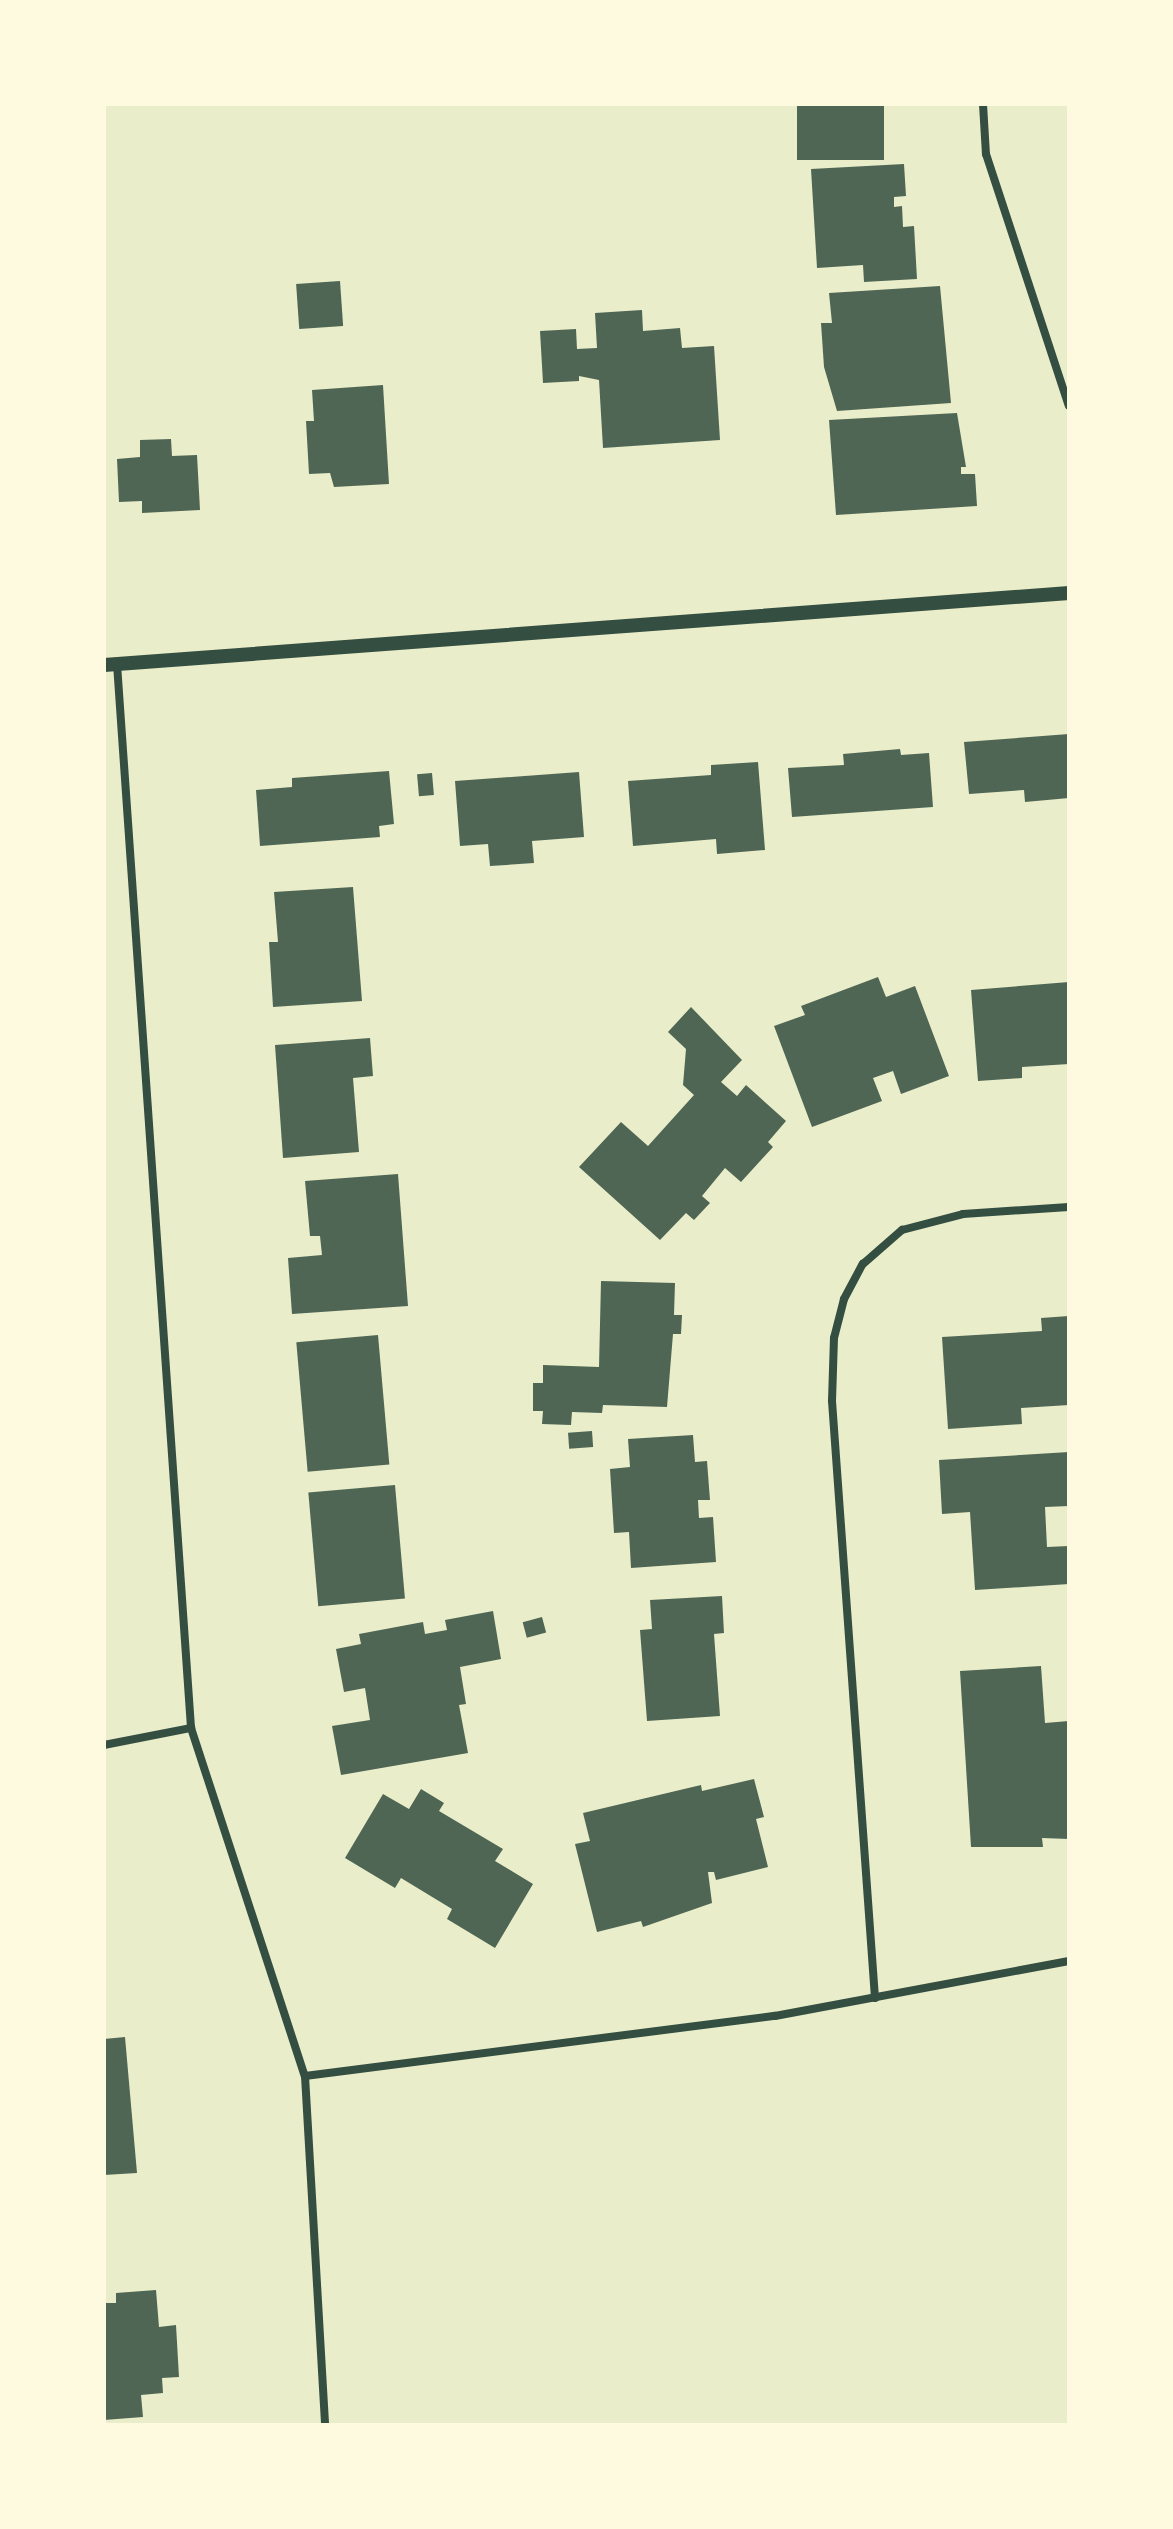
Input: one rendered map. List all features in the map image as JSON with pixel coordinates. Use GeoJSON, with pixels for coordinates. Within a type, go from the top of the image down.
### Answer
{"type":"FeatureCollection","features":[{"type":"Feature","properties":{"kind":"street"},"geometry":{"type":"LineString","coordinates":[[983,104],[986,154],[1069,406]]}},
{"type":"Feature","properties":{"kind":"street"},"geometry":{"type":"LineString","coordinates":[[325,2425],[305,2076],[191,1728],[110,665],[1069,593]]}},
{"type":"Feature","properties":{"kind":"street"},"geometry":{"type":"LineString","coordinates":[[875,1998],[832,1401],[834,1338],[844,1299],[863,1264],[902,1230],[963,1214],[1069,1207]]}},
{"type":"Feature","properties":{"kind":"street"},"geometry":{"type":"LineString","coordinates":[[104,1745],[191,1728]]}},
{"type":"Feature","properties":{"kind":"street"},"geometry":{"type":"LineString","coordinates":[[305,2076],[775,2016],[1069,1961]]}},
{"type":"Feature","properties":{"kind":"building"},"geometry":{"type":"Polygon","coordinates":[[[797,104],[884,104],[884,160],[797,160],[797,104]]]}},
{"type":"Feature","properties":{"kind":"building"},"geometry":{"type":"Polygon","coordinates":[[[904,164],[906,196],[894,197],[894,207],[902,206],[903,227],[914,226],[917,279],[864,282],[863,265],[817,268],[811,169],[904,164]]]}},
{"type":"Feature","properties":{"kind":"building"},"geometry":{"type":"Polygon","coordinates":[[[340,281],[343,326],[299,329],[296,284],[340,281]]]}},
{"type":"Feature","properties":{"kind":"building"},"geometry":{"type":"Polygon","coordinates":[[[940,286],[951,403],[837,411],[824,367],[821,323],[832,323],[829,293],[940,286]]]}},
{"type":"Feature","properties":{"kind":"building"},"geometry":{"type":"Polygon","coordinates":[[[642,310],[643,331],[680,328],[682,348],[714,346],[720,440],[603,448],[599,380],[579,376],[579,381],[543,383],[540,331],[576,329],[577,349],[597,348],[595,313],[642,310]]]}},
{"type":"Feature","properties":{"kind":"building"},"geometry":{"type":"Polygon","coordinates":[[[383,385],[389,484],[334,487],[330,473],[309,474],[306,421],[314,421],[312,390],[383,385]]]}},
{"type":"Feature","properties":{"kind":"building"},"geometry":{"type":"Polygon","coordinates":[[[957,413],[966,467],[961,467],[961,474],[975,474],[977,506],[836,515],[829,420],[957,413]]]}},
{"type":"Feature","properties":{"kind":"building"},"geometry":{"type":"Polygon","coordinates":[[[171,439],[172,456],[197,455],[200,510],[142,513],[142,501],[119,502],[117,459],[140,457],[140,440],[171,439]]]}},
{"type":"Feature","properties":{"kind":"building"},"geometry":{"type":"Polygon","coordinates":[[[1069,734],[1069,798],[1025,802],[1024,790],[969,794],[964,742],[1069,734]]]}},
{"type":"Feature","properties":{"kind":"building"},"geometry":{"type":"Polygon","coordinates":[[[900,749],[901,755],[929,753],[933,807],[792,817],[788,768],[844,765],[843,754],[900,749]]]}},
{"type":"Feature","properties":{"kind":"building"},"geometry":{"type":"Polygon","coordinates":[[[758,762],[765,850],[717,854],[716,839],[633,846],[628,781],[711,775],[711,765],[758,762]]]}},
{"type":"Feature","properties":{"kind":"building"},"geometry":{"type":"Polygon","coordinates":[[[389,771],[394,824],[379,826],[380,837],[260,846],[256,790],[292,787],[292,778],[389,771]]]}},
{"type":"Feature","properties":{"kind":"building"},"geometry":{"type":"Polygon","coordinates":[[[579,772],[584,837],[532,841],[534,863],[490,866],[488,844],[460,846],[455,781],[579,772]]]}},
{"type":"Feature","properties":{"kind":"building"},"geometry":{"type":"Polygon","coordinates":[[[432,773],[434,795],[419,796],[417,774],[432,773]]]}},
{"type":"Feature","properties":{"kind":"building"},"geometry":{"type":"Polygon","coordinates":[[[353,887],[362,1001],[273,1007],[269,942],[278,942],[274,892],[353,887]]]}},
{"type":"Feature","properties":{"kind":"building"},"geometry":{"type":"Polygon","coordinates":[[[878,977],[886,997],[915,986],[949,1076],[901,1094],[893,1071],[873,1078],[882,1101],[812,1127],[774,1026],[805,1015],[801,1006],[878,977]]]}},
{"type":"Feature","properties":{"kind":"building"},"geometry":{"type":"Polygon","coordinates":[[[1069,982],[1069,1064],[1022,1067],[1022,1078],[978,1081],[971,990],[1069,982]]]}},
{"type":"Feature","properties":{"kind":"building"},"geometry":{"type":"Polygon","coordinates":[[[691,1007],[742,1060],[721,1082],[737,1096],[746,1085],[786,1121],[768,1142],[773,1147],[741,1182],[725,1168],[702,1196],[710,1203],[694,1220],[686,1213],[660,1240],[579,1167],[621,1122],[648,1146],[694,1095],[683,1085],[686,1049],[668,1032],[691,1007]]]}},
{"type":"Feature","properties":{"kind":"building"},"geometry":{"type":"Polygon","coordinates":[[[370,1038],[373,1076],[353,1078],[359,1152],[283,1158],[275,1045],[370,1038]]]}},
{"type":"Feature","properties":{"kind":"building"},"geometry":{"type":"Polygon","coordinates":[[[398,1174],[408,1306],[292,1314],[288,1258],[322,1255],[320,1236],[310,1236],[305,1181],[398,1174]]]}},
{"type":"Feature","properties":{"kind":"building"},"geometry":{"type":"Polygon","coordinates":[[[601,1281],[675,1283],[674,1315],[682,1315],[681,1334],[673,1334],[667,1407],[603,1405],[602,1413],[572,1412],[571,1425],[542,1424],[543,1411],[533,1411],[533,1383],[543,1383],[543,1365],[599,1367],[601,1281]]]}},
{"type":"Feature","properties":{"kind":"building"},"geometry":{"type":"Polygon","coordinates":[[[1069,1316],[1069,1405],[1021,1408],[1022,1424],[948,1429],[942,1337],[1042,1331],[1041,1318],[1069,1316]]]}},
{"type":"Feature","properties":{"kind":"building"},"geometry":{"type":"Polygon","coordinates":[[[378,1335],[389,1465],[308,1472],[296,1342],[378,1335]]]}},
{"type":"Feature","properties":{"kind":"building"},"geometry":{"type":"Polygon","coordinates":[[[592,1431],[593,1447],[569,1449],[568,1433],[592,1431]]]}},
{"type":"Feature","properties":{"kind":"building"},"geometry":{"type":"Polygon","coordinates":[[[693,1435],[695,1462],[707,1461],[710,1500],[698,1500],[699,1518],[713,1517],[716,1562],[631,1568],[629,1532],[614,1533],[610,1469],[630,1467],[628,1439],[693,1435]]]}},
{"type":"Feature","properties":{"kind":"building"},"geometry":{"type":"Polygon","coordinates":[[[1069,1452],[1069,1506],[1045,1507],[1047,1547],[1069,1546],[1069,1584],[975,1590],[970,1512],[942,1514],[939,1460],[1069,1452]]]}},
{"type":"Feature","properties":{"kind":"building"},"geometry":{"type":"Polygon","coordinates":[[[395,1485],[405,1599],[318,1606],[308,1493],[395,1485]]]}},
{"type":"Feature","properties":{"kind":"building"},"geometry":{"type":"Polygon","coordinates":[[[722,1596],[724,1633],[714,1634],[720,1716],[647,1721],[640,1630],[652,1629],[650,1600],[722,1596]]]}},
{"type":"Feature","properties":{"kind":"building"},"geometry":{"type":"Polygon","coordinates":[[[493,1611],[501,1659],[460,1667],[466,1704],[459,1705],[468,1753],[341,1775],[332,1726],[370,1720],[365,1688],[344,1692],[336,1649],[361,1644],[359,1634],[423,1622],[425,1634],[447,1630],[445,1620],[493,1611]]]}},
{"type":"Feature","properties":{"kind":"building"},"geometry":{"type":"Polygon","coordinates":[[[542,1617],[546,1632],[527,1638],[523,1622],[542,1617]]]}},
{"type":"Feature","properties":{"kind":"building"},"geometry":{"type":"Polygon","coordinates":[[[1041,1666],[1045,1723],[1069,1721],[1069,1839],[1042,1838],[1043,1847],[971,1847],[960,1671],[1041,1666]]]}},
{"type":"Feature","properties":{"kind":"building"},"geometry":{"type":"Polygon","coordinates":[[[754,1779],[764,1817],[756,1819],[768,1867],[716,1880],[714,1872],[708,1872],[712,1903],[643,1927],[641,1921],[597,1932],[575,1844],[590,1841],[583,1813],[701,1785],[702,1791],[754,1779]]]}},
{"type":"Feature","properties":{"kind":"building"},"geometry":{"type":"Polygon","coordinates":[[[421,1789],[444,1803],[439,1811],[503,1849],[495,1861],[533,1884],[495,1948],[447,1919],[452,1909],[401,1878],[395,1888],[345,1858],[383,1794],[409,1809],[421,1789]]]}},
{"type":"Feature","properties":{"kind":"building"},"geometry":{"type":"Polygon","coordinates":[[[125,2037],[137,2173],[104,2175],[104,2039],[125,2037]]]}},
{"type":"Feature","properties":{"kind":"building"},"geometry":{"type":"Polygon","coordinates":[[[156,2290],[159,2327],[176,2325],[179,2377],[162,2378],[163,2393],[141,2395],[143,2417],[104,2420],[104,2303],[116,2303],[116,2293],[156,2290]]]}}]}
